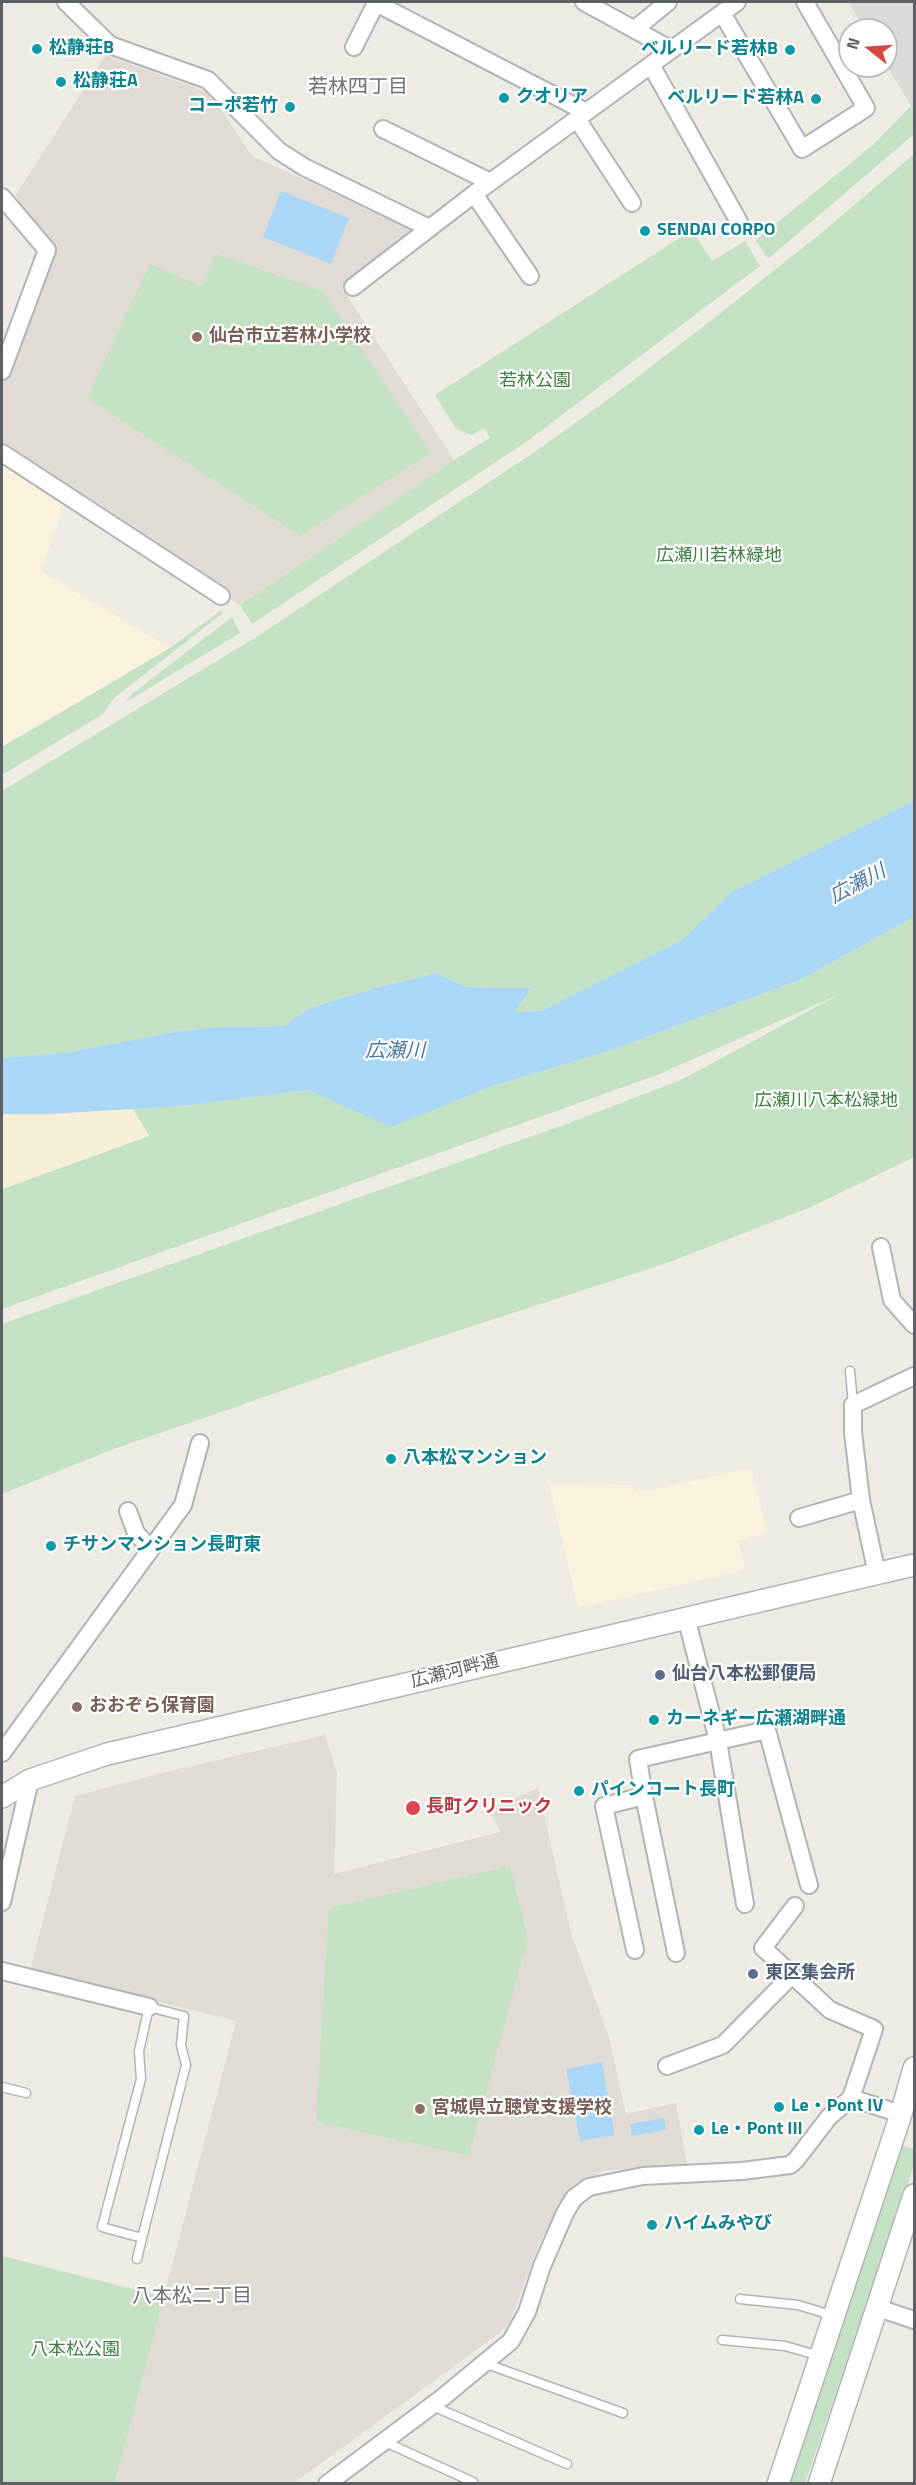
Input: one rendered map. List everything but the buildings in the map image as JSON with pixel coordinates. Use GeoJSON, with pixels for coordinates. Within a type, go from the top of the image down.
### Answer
{"type":"FeatureCollection","features":[{"type":"Feature","properties":{"kind":"street"},"geometry":{"type":"LineString","coordinates":[[66,2],[111,45],[208,80],[279,151],[304,167],[429,228]]}},
{"type":"Feature","properties":{"kind":"street"},"geometry":{"type":"LineString","coordinates":[[584,2],[670,49]]}},
{"type":"Feature","properties":{"kind":"street"},"geometry":{"type":"LineString","coordinates":[[635,29],[668,2]]}},
{"type":"Feature","properties":{"kind":"street"},"geometry":{"type":"LineString","coordinates":[[353,287],[490,182],[737,2]]}},
{"type":"Feature","properties":{"kind":"street"},"geometry":{"type":"LineString","coordinates":[[722,13],[802,149],[866,108],[805,2]]}},
{"type":"Feature","properties":{"kind":"street"},"geometry":{"type":"LineString","coordinates":[[354,47],[376,3],[582,115],[632,203]]}},
{"type":"Feature","properties":{"kind":"street"},"geometry":{"type":"LineString","coordinates":[[651,65],[739,222]]}},
{"type":"Feature","properties":{"kind":"street"},"geometry":{"type":"LineString","coordinates":[[384,129],[490,182]]}},
{"type":"Feature","properties":{"kind":"street"},"geometry":{"type":"LineString","coordinates":[[2,182],[5,186],[2,196],[47,250],[2,371]]}},
{"type":"Feature","properties":{"kind":"street"},"geometry":{"type":"LineString","coordinates":[[474,194],[530,276]]}},
{"type":"Feature","properties":{"kind":"street"},"geometry":{"type":"LineString","coordinates":[[2,453],[221,596]]}},
{"type":"Feature","properties":{"kind":"street"},"geometry":{"type":"LineString","coordinates":[[881,1247],[892,1300],[915,1326]]}},
{"type":"Feature","properties":{"kind":"street"},"geometry":{"type":"LineString","coordinates":[[877,1574],[861,1500],[853,1432],[853,1405],[915,1376]]}},
{"type":"Feature","properties":{"kind":"street"},"geometry":{"type":"LineString","coordinates":[[2,1753],[183,1505],[201,1443]]}},
{"type":"Feature","properties":{"kind":"street"},"geometry":{"type":"LineString","coordinates":[[799,1518],[861,1500]]}},
{"type":"Feature","properties":{"kind":"street"},"geometry":{"type":"LineString","coordinates":[[128,1511],[136,1533],[151,1549]]}},
{"type":"Feature","properties":{"kind":"street","name":"広瀬河畔通"},"geometry":{"type":"LineString","coordinates":[[2,1797],[30,1780],[107,1754],[915,1565]]}},
{"type":"Feature","properties":{"kind":"street"},"geometry":{"type":"LineString","coordinates":[[686,1617],[718,1741],[746,1904]]}},
{"type":"Feature","properties":{"kind":"street"},"geometry":{"type":"LineString","coordinates":[[676,1953],[638,1759],[767,1730],[809,1886]]}},
{"type":"Feature","properties":{"kind":"street"},"geometry":{"type":"LineString","coordinates":[[2,1902],[30,1780]]}},
{"type":"Feature","properties":{"kind":"street"},"geometry":{"type":"LineString","coordinates":[[635,1950],[604,1806],[644,1796]]}},
{"type":"Feature","properties":{"kind":"street"},"geometry":{"type":"LineString","coordinates":[[327,2484],[442,2398],[511,2341],[527,2312],[542,2266],[574,2198],[589,2187],[643,2176],[742,2171],[790,2165],[829,2117],[851,2098],[874,2029],[830,2010],[763,1948],[795,1906]]}},
{"type":"Feature","properties":{"kind":"street"},"geometry":{"type":"LineString","coordinates":[[2,1971],[149,2007]]}},
{"type":"Feature","properties":{"kind":"street"},"geometry":{"type":"LineString","coordinates":[[667,2066],[723,2045],[792,1975]]}},
{"type":"Feature","properties":{"kind":"street"},"geometry":{"type":"LineString","coordinates":[[778,2484],[902,2114],[915,2068]]}},
{"type":"Feature","properties":{"kind":"street"},"geometry":{"type":"LineString","coordinates":[[851,2098],[902,2114]]}},
{"type":"Feature","properties":{"kind":"street"},"geometry":{"type":"LineString","coordinates":[[819,2484],[915,2195]]}},
{"type":"Feature","properties":{"kind":"street"},"geometry":{"type":"LineString","coordinates":[[878,2308],[915,2320]]}},
{"type":"Feature","properties":{"kind":"lane"},"geometry":{"type":"LineString","coordinates":[[850,1371],[853,1405]]}},
{"type":"Feature","properties":{"kind":"lane"},"geometry":{"type":"LineString","coordinates":[[137,2259],[186,2065],[181,2045],[184,2016],[149,2007],[139,2051],[141,2079],[102,2227],[142,2238]]}},
{"type":"Feature","properties":{"kind":"lane"},"geometry":{"type":"LineString","coordinates":[[2,2086],[26,2093]]}},
{"type":"Feature","properties":{"kind":"lane"},"geometry":{"type":"LineString","coordinates":[[740,2299],[798,2305],[834,2316]]}},
{"type":"Feature","properties":{"kind":"lane"},"geometry":{"type":"LineString","coordinates":[[722,2340],[785,2346],[821,2356]]}},
{"type":"Feature","properties":{"kind":"lane"},"geometry":{"type":"LineString","coordinates":[[484,2362],[622,2413]]}},
{"type":"Feature","properties":{"kind":"lane"},"geometry":{"type":"LineString","coordinates":[[430,2405],[567,2464]]}},
{"type":"Feature","properties":{"kind":"lane"},"geometry":{"type":"LineString","coordinates":[[383,2441],[472,2482]]}},
{"type":"Feature","properties":{"kind":"shaded area"},"geometry":{"type":"Polygon","coordinates":[[[848,2],[914,2],[914,103],[911,106],[894,78],[898,78],[898,18],[858,18],[848,2]]]}},
{"type":"Feature","properties":{"kind":"shaded area","name":"仙台市立若林小学校"},"geometry":{"type":"Polygon","coordinates":[[[106,55],[210,93],[252,156],[412,228],[342,288],[454,460],[240,605],[2,444],[2,386],[56,251],[15,196],[106,55]]]}},
{"type":"Feature","properties":{"kind":"shaded area"},"geometry":{"type":"Polygon","coordinates":[[[2,462],[65,503],[41,571],[170,648],[2,747],[2,462]]]}},
{"type":"Feature","properties":{"kind":"shaded area"},"geometry":{"type":"Polygon","coordinates":[[[751,1468],[767,1533],[738,1541],[745,1570],[578,1608],[549,1484],[632,1485],[635,1493],[751,1468]]]}},
{"type":"Feature","properties":{"kind":"shaded area","name":"宮城県立聴覚支援学校"},"geometry":{"type":"Polygon","coordinates":[[[325,1735],[337,1773],[334,1874],[500,1832],[489,1809],[538,1788],[571,1933],[609,2037],[626,2114],[676,2103],[687,2164],[603,2171],[566,2192],[538,2246],[510,2322],[501,2332],[294,2483],[115,2483],[236,2021],[30,1970],[75,1796],[325,1735]]]}},
{"type":"Feature","properties":{"kind":"green space"},"geometry":{"type":"Polygon","coordinates":[[[914,103],[914,134],[768,259],[756,240],[874,144],[914,103]]]}},
{"type":"Feature","properties":{"kind":"green space","name":"広瀬川若林緑地"},"geometry":{"type":"Polygon","coordinates":[[[914,154],[914,801],[732,892],[682,940],[541,1011],[515,1012],[531,988],[467,987],[436,973],[309,1008],[284,1026],[218,1027],[179,1031],[70,1052],[2,1058],[2,791],[258,636],[536,451],[713,319],[825,230],[914,154]]]}},
{"type":"Feature","properties":{"kind":"green space","name":"若林公園"},"geometry":{"type":"Polygon","coordinates":[[[692,230],[712,261],[745,241],[760,266],[526,442],[252,624],[240,605],[490,438],[484,428],[472,435],[456,429],[435,395],[692,230]]]}},
{"type":"Feature","properties":{"kind":"green space"},"geometry":{"type":"Polygon","coordinates":[[[216,254],[323,291],[431,453],[300,536],[87,398],[150,264],[202,286],[216,254]]]}},
{"type":"Feature","properties":{"kind":"green space"},"geometry":{"type":"Polygon","coordinates":[[[220,611],[223,613],[114,698],[103,714],[2,775],[2,747],[170,648],[220,611]]]}},
{"type":"Feature","properties":{"kind":"green space"},"geometry":{"type":"Polygon","coordinates":[[[232,617],[240,633],[126,702],[132,694],[232,617]]]}},
{"type":"Feature","properties":{"kind":"green space","name":"広瀬川八本松緑地"},"geometry":{"type":"Polygon","coordinates":[[[914,917],[914,1157],[811,1207],[667,1263],[414,1345],[111,1450],[2,1494],[2,1324],[569,1123],[683,1079],[840,994],[657,1075],[2,1309],[2,1189],[149,1136],[132,1108],[183,1106],[308,1090],[391,1126],[493,1086],[609,1051],[802,979],[914,917]]]}},
{"type":"Feature","properties":{"kind":"green space"},"geometry":{"type":"Polygon","coordinates":[[[510,1866],[528,1938],[469,2156],[316,2122],[329,1908],[510,1866]]]}},
{"type":"Feature","properties":{"kind":"green space"},"geometry":{"type":"Polygon","coordinates":[[[902,2145],[914,2149],[914,2165],[805,2483],[788,2484],[902,2145]]]}},
{"type":"Feature","properties":{"kind":"green space","name":"八本松公園"},"geometry":{"type":"Polygon","coordinates":[[[2,2256],[164,2297],[115,2483],[2,2483],[2,2256]]]}},
{"type":"Feature","properties":{"kind":"sand"},"geometry":{"type":"Polygon","coordinates":[[[132,1108],[149,1136],[2,1189],[2,1114],[49,1114],[132,1108]]]}},
{"type":"Feature","properties":{"kind":"water"},"geometry":{"type":"Polygon","coordinates":[[[281,191],[349,218],[331,264],[263,237],[281,191]]]}},
{"type":"Feature","properties":{"kind":"water","name":"広瀬川"},"geometry":{"type":"Polygon","coordinates":[[[914,801],[914,917],[802,979],[609,1051],[493,1086],[391,1127],[308,1090],[183,1106],[49,1114],[2,1114],[2,1058],[70,1052],[179,1031],[218,1027],[284,1026],[309,1008],[436,973],[467,987],[531,988],[515,1012],[541,1011],[682,940],[732,892],[914,801]]]}},
{"type":"Feature","properties":{"kind":"water"},"geometry":{"type":"Polygon","coordinates":[[[602,2062],[615,2135],[580,2141],[566,2069],[602,2062]]]}},
{"type":"Feature","properties":{"kind":"water"},"geometry":{"type":"Polygon","coordinates":[[[664,2118],[666,2130],[632,2136],[630,2124],[664,2118]]]}},
{"type":"Feature","properties":{"kind":"place","name":"松静荘B"},"geometry":{"type":"Point","coordinates":[37,49]}},
{"type":"Feature","properties":{"kind":"place","name":"ベルリード若林B"},"geometry":{"type":"Point","coordinates":[790,50]}},
{"type":"Feature","properties":{"kind":"place","name":"松静荘A"},"geometry":{"type":"Point","coordinates":[61,82]}},
{"type":"Feature","properties":{"kind":"place","name":"クオリア"},"geometry":{"type":"Point","coordinates":[504,98]}},
{"type":"Feature","properties":{"kind":"place","name":"ベルリード若林A"},"geometry":{"type":"Point","coordinates":[816,99]}},
{"type":"Feature","properties":{"kind":"place","name":"コーポ若竹"},"geometry":{"type":"Point","coordinates":[290,107]}},
{"type":"Feature","properties":{"kind":"place","name":"SENDAI CORPO"},"geometry":{"type":"Point","coordinates":[645,231]}},
{"type":"Feature","properties":{"kind":"place","name":"仙台市立若林小学校"},"geometry":{"type":"Point","coordinates":[197,337]}},
{"type":"Feature","properties":{"kind":"place","name":"八本松マンション"},"geometry":{"type":"Point","coordinates":[391,1459]}},
{"type":"Feature","properties":{"kind":"place","name":"チサンマンション長町東"},"geometry":{"type":"Point","coordinates":[51,1546]}},
{"type":"Feature","properties":{"kind":"place","name":"仙台八本松郵便局"},"geometry":{"type":"Point","coordinates":[660,1675]}},
{"type":"Feature","properties":{"kind":"place","name":"おおぞら保育園"},"geometry":{"type":"Point","coordinates":[77,1707]}},
{"type":"Feature","properties":{"kind":"place","name":"カーネギー広瀬湖畔通"},"geometry":{"type":"Point","coordinates":[654,1720]}},
{"type":"Feature","properties":{"kind":"place","name":"パインコート長町"},"geometry":{"type":"Point","coordinates":[579,1791]}},
{"type":"Feature","properties":{"kind":"place","name":"長町クリニック"},"geometry":{"type":"Point","coordinates":[413,1808]}},
{"type":"Feature","properties":{"kind":"place","name":"東区集会所"},"geometry":{"type":"Point","coordinates":[753,1974]}},
{"type":"Feature","properties":{"kind":"place","name":"Le・Pont IV"},"geometry":{"type":"Point","coordinates":[779,2107]}},
{"type":"Feature","properties":{"kind":"place","name":"宮城県立聴覚支援学校"},"geometry":{"type":"Point","coordinates":[420,2109]}},
{"type":"Feature","properties":{"kind":"place","name":"Le・Pont III"},"geometry":{"type":"Point","coordinates":[699,2130]}},
{"type":"Feature","properties":{"kind":"place","name":"ハイムみやび"},"geometry":{"type":"Point","coordinates":[652,2225]}},
{"type":"Feature","properties":{"kind":"district","name":"若林四丁目"},"geometry":{"type":"Point","coordinates":[358,88]}},
{"type":"Feature","properties":{"kind":"district","name":"八本松二丁目"},"geometry":{"type":"Point","coordinates":[192,2297]}}]}
